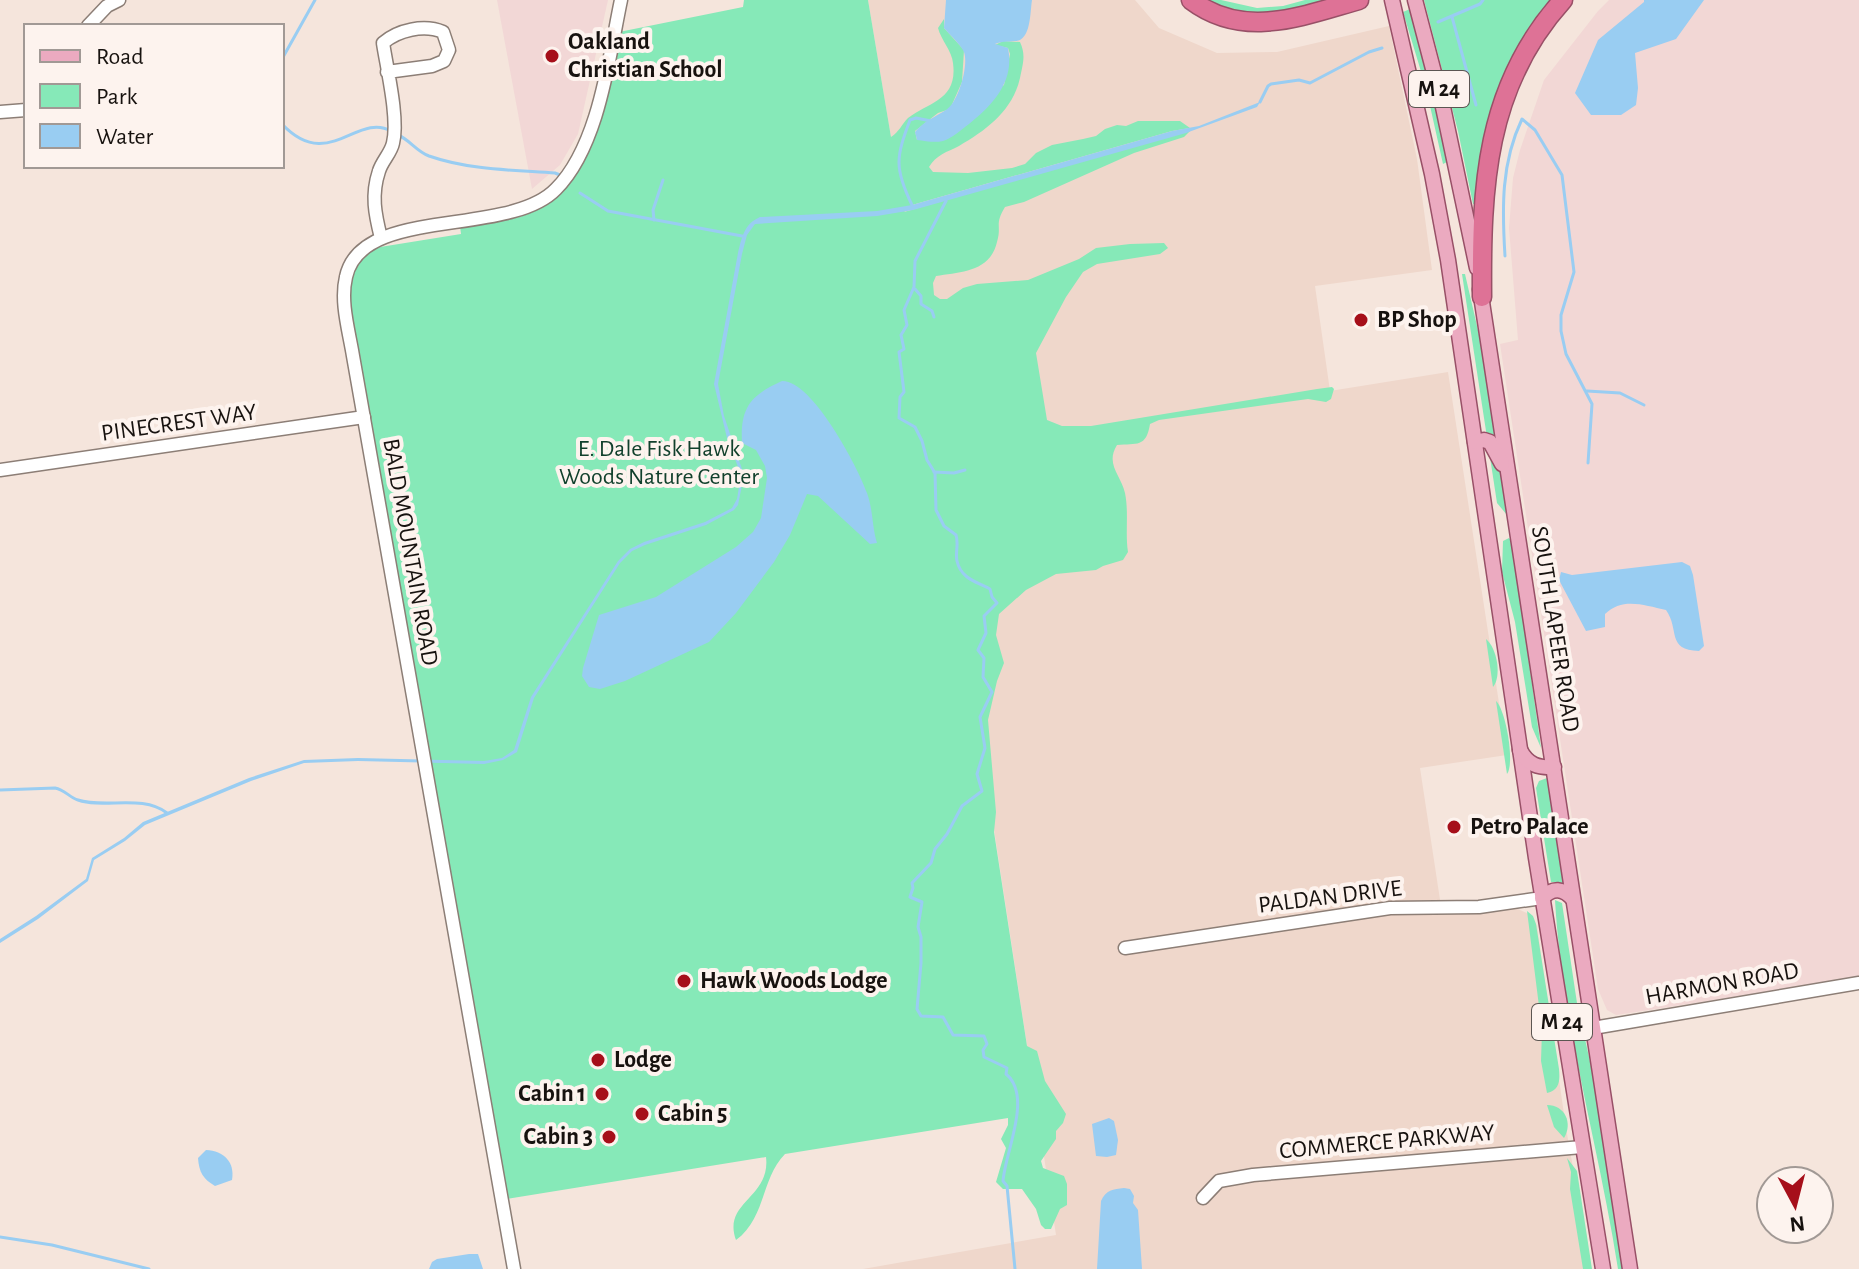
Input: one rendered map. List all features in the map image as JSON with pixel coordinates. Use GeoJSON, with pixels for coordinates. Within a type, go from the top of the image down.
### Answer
{"type":"FeatureCollection","features":[{"type":"Feature","properties":{"kind":"highway"},"geometry":{"type":"LineString","coordinates":[[1191,0],[1217,15],[1257,23],[1285,20],[1359,0]]}},
{"type":"Feature","properties":{"kind":"highway"},"geometry":{"type":"LineString","coordinates":[[1482,297],[1483,193],[1493,132],[1507,89],[1521,60],[1563,0]]}},
{"type":"Feature","properties":{"kind":"main road","name":"M 24"},"geometry":{"type":"LineString","coordinates":[[1392,0],[1432,174],[1542,898],[1603,1269]]}},
{"type":"Feature","properties":{"kind":"main road","name":"SOUTH LAPEER ROAD"},"geometry":{"type":"LineString","coordinates":[[1415,0],[1459,179],[1482,297],[1630,1269]]}},
{"type":"Feature","properties":{"kind":"main road"},"geometry":{"type":"LineString","coordinates":[[1432,174],[1451,172],[1459,179]]}},
{"type":"Feature","properties":{"kind":"main road"},"geometry":{"type":"LineString","coordinates":[[1475,442],[1484,440],[1495,446],[1510,483]]}},
{"type":"Feature","properties":{"kind":"main road"},"geometry":{"type":"LineString","coordinates":[[1519,750],[1529,763],[1544,768],[1554,767]]}},
{"type":"Feature","properties":{"kind":"main road"},"geometry":{"type":"LineString","coordinates":[[1542,898],[1557,889],[1564,890],[1573,899]]}},
{"type":"Feature","properties":{"kind":"street"},"geometry":{"type":"LineString","coordinates":[[90,24],[107,6],[119,0]]}},
{"type":"Feature","properties":{"kind":"street","name":"BALD MOUNTAIN ROAD"},"geometry":{"type":"LineString","coordinates":[[514,1269],[345,308],[344,284],[359,252],[381,238],[422,227],[523,211],[555,191],[568,176],[589,132],[621,0]]}},
{"type":"Feature","properties":{"kind":"street"},"geometry":{"type":"LineString","coordinates":[[381,238],[373,203],[379,170],[393,143],[393,108],[387,72],[383,43],[395,33],[433,28],[443,32],[449,50],[444,61],[432,66],[387,72]]}},
{"type":"Feature","properties":{"kind":"street"},"geometry":{"type":"LineString","coordinates":[[0,112],[24,110]]}},
{"type":"Feature","properties":{"kind":"street","name":"PINECREST WAY"},"geometry":{"type":"LineString","coordinates":[[0,470],[364,417]]}},
{"type":"Feature","properties":{"kind":"street","name":"PALDAN DRIVE"},"geometry":{"type":"LineString","coordinates":[[1125,948],[1390,908],[1479,907],[1542,898]]}},
{"type":"Feature","properties":{"kind":"street","name":"HARMON ROAD"},"geometry":{"type":"LineString","coordinates":[[1593,1028],[1859,983]]}},
{"type":"Feature","properties":{"kind":"street","name":"COMMERCE PARKWAY"},"geometry":{"type":"LineString","coordinates":[[1203,1198],[1219,1181],[1253,1175],[1582,1147]]}},
{"type":"Feature","properties":{"kind":"shaded area","name":"Oakland Christian School"},"geometry":{"type":"Polygon","coordinates":[[[497,0],[608,0],[578,134],[560,165],[532,189],[497,0]]]}},
{"type":"Feature","properties":{"kind":"shaded area"},"geometry":{"type":"Polygon","coordinates":[[[868,0],[1135,0],[1159,28],[1217,53],[1277,52],[1389,26],[1417,159],[1432,270],[1315,286],[1330,391],[1448,372],[1507,755],[1420,768],[1442,913],[1518,909],[1531,915],[1537,926],[1566,1128],[1591,1269],[863,1269],[1056,1235],[915,280],[868,0]]]}},
{"type":"Feature","properties":{"kind":"shaded area"},"geometry":{"type":"Polygon","coordinates":[[[1609,0],[1859,0],[1859,978],[1616,1015],[1607,1010],[1598,989],[1500,344],[1518,340],[1509,228],[1513,178],[1520,150],[1544,80],[1609,0]]]}},
{"type":"Feature","properties":{"kind":"green space","name":"E. Dale Fisk Hawk Woods Nature Center"},"geometry":{"type":"Polygon","coordinates":[[[744,0],[868,0],[891,137],[908,118],[940,98],[951,85],[952,59],[938,28],[944,19],[944,28],[964,50],[962,82],[950,109],[938,113],[915,131],[917,140],[1004,85],[1010,54],[1008,48],[995,45],[1003,41],[1020,42],[1023,63],[1020,78],[1005,109],[989,126],[935,160],[929,167],[933,172],[968,173],[1012,168],[1025,164],[1036,153],[1052,145],[1096,136],[1105,129],[1138,121],[1180,121],[1190,128],[912,205],[904,212],[1191,130],[1184,137],[1134,153],[1024,202],[1005,207],[1000,218],[997,242],[988,259],[973,269],[936,276],[934,295],[947,299],[963,288],[977,284],[1028,280],[1079,259],[1096,248],[1164,243],[1168,248],[1160,254],[1097,264],[1083,272],[1036,353],[1047,420],[1062,426],[1091,426],[1317,389],[1334,389],[1331,399],[1326,402],[1308,399],[1159,420],[1150,424],[1146,437],[1140,443],[1117,445],[1113,464],[1125,493],[1127,508],[1128,552],[1123,560],[1096,570],[1056,574],[1026,590],[999,614],[996,635],[1004,663],[988,720],[996,812],[994,832],[1027,1046],[1037,1051],[1045,1081],[1066,1114],[1056,1131],[1056,1139],[1041,1161],[1043,1168],[1064,1176],[1067,1184],[1067,1205],[1060,1209],[1051,1229],[1041,1225],[1036,1209],[1022,1189],[1003,1189],[996,1182],[1006,1148],[1001,1139],[1008,1118],[785,1154],[771,1174],[753,1221],[736,1240],[733,1227],[735,1217],[761,1182],[766,1171],[766,1157],[507,1199],[352,322],[349,299],[351,278],[359,260],[374,248],[461,234],[460,226],[520,217],[551,201],[569,182],[594,136],[619,32],[743,7],[744,0]]]}},
{"type":"Feature","properties":{"kind":"green space"},"geometry":{"type":"Polygon","coordinates":[[[1201,0],[1221,0],[1257,8],[1305,0],[1336,0],[1290,14],[1248,17],[1201,0]]]}},
{"type":"Feature","properties":{"kind":"green space"},"geometry":{"type":"Polygon","coordinates":[[[1424,0],[1556,0],[1539,23],[1477,204],[1473,204],[1458,131],[1424,0]]]}},
{"type":"Feature","properties":{"kind":"green space"},"geometry":{"type":"Polygon","coordinates":[[[1410,9],[1449,161],[1443,164],[1426,88],[1403,12],[1410,9]]]}},
{"type":"Feature","properties":{"kind":"green space"},"geometry":{"type":"Polygon","coordinates":[[[1462,274],[1465,274],[1483,352],[1507,515],[1497,503],[1462,274]]]}},
{"type":"Feature","properties":{"kind":"green space"},"geometry":{"type":"Polygon","coordinates":[[[1509,538],[1541,748],[1532,727],[1515,622],[1502,572],[1503,541],[1509,538]]]}},
{"type":"Feature","properties":{"kind":"green space"},"geometry":{"type":"Polygon","coordinates":[[[1486,639],[1497,662],[1493,687],[1486,639]]]}},
{"type":"Feature","properties":{"kind":"green space"},"geometry":{"type":"Polygon","coordinates":[[[1496,701],[1508,737],[1510,760],[1507,774],[1496,701]]]}},
{"type":"Feature","properties":{"kind":"green space"},"geometry":{"type":"Polygon","coordinates":[[[1547,778],[1563,883],[1551,882],[1536,788],[1539,781],[1547,778]]]}},
{"type":"Feature","properties":{"kind":"green space"},"geometry":{"type":"Polygon","coordinates":[[[1555,900],[1562,903],[1577,1003],[1593,1075],[1622,1269],[1618,1269],[1573,1039],[1555,900]]]}},
{"type":"Feature","properties":{"kind":"green space"},"geometry":{"type":"Polygon","coordinates":[[[1527,911],[1536,924],[1559,1069],[1557,1087],[1547,1093],[1541,1061],[1542,1030],[1527,911]]]}},
{"type":"Feature","properties":{"kind":"green space"},"geometry":{"type":"Polygon","coordinates":[[[1547,1105],[1559,1108],[1566,1116],[1568,1127],[1564,1138],[1554,1127],[1547,1105]]]}},
{"type":"Feature","properties":{"kind":"green space"},"geometry":{"type":"Polygon","coordinates":[[[1567,1158],[1577,1171],[1592,1269],[1583,1269],[1567,1158]]]}},
{"type":"Feature","properties":{"kind":"water"},"geometry":{"type":"Polygon","coordinates":[[[946,0],[1032,0],[1029,25],[1020,40],[995,44],[1008,48],[1008,71],[1000,91],[986,109],[946,140],[917,140],[915,132],[918,128],[950,106],[964,75],[964,52],[944,28],[946,0]]]}},
{"type":"Feature","properties":{"kind":"water"},"geometry":{"type":"Polygon","coordinates":[[[1644,0],[1704,0],[1676,39],[1635,53],[1636,105],[1621,115],[1591,115],[1575,93],[1598,40],[1644,0]]]}},
{"type":"Feature","properties":{"kind":"water"},"geometry":{"type":"Polygon","coordinates":[[[1260,102],[1257,107],[1186,133],[913,210],[877,216],[755,224],[747,235],[742,254],[718,384],[724,416],[744,475],[738,505],[706,525],[632,551],[620,563],[534,698],[517,752],[503,760],[484,764],[304,763],[251,781],[145,825],[94,860],[88,881],[0,943],[0,939],[86,879],[92,858],[143,822],[249,778],[304,760],[484,761],[502,758],[514,750],[531,697],[618,561],[630,549],[644,542],[705,522],[732,508],[737,499],[741,475],[727,438],[714,384],[739,247],[750,223],[760,217],[877,211],[912,205],[1199,126],[1260,102]]]}},
{"type":"Feature","properties":{"kind":"water"},"geometry":{"type":"Polygon","coordinates":[[[782,381],[794,384],[807,394],[844,446],[867,493],[877,543],[870,544],[818,496],[807,494],[790,535],[774,562],[736,613],[709,642],[625,681],[600,689],[589,687],[582,676],[583,668],[599,615],[656,597],[736,547],[753,532],[761,518],[767,478],[765,466],[756,450],[742,443],[743,420],[755,397],[782,381]]]}},
{"type":"Feature","properties":{"kind":"water"},"geometry":{"type":"Polygon","coordinates":[[[1682,562],[1690,566],[1693,575],[1704,646],[1699,651],[1689,650],[1678,643],[1666,610],[1642,605],[1626,604],[1612,609],[1605,614],[1605,627],[1586,631],[1559,580],[1561,572],[1572,575],[1682,562]]]}},
{"type":"Feature","properties":{"kind":"water"},"geometry":{"type":"Polygon","coordinates":[[[1109,1118],[1114,1121],[1118,1140],[1116,1155],[1096,1156],[1092,1124],[1109,1118]]]}},
{"type":"Feature","properties":{"kind":"water"},"geometry":{"type":"Polygon","coordinates":[[[206,1150],[227,1159],[232,1168],[232,1180],[215,1186],[205,1178],[198,1158],[206,1150]]]}},
{"type":"Feature","properties":{"kind":"water"},"geometry":{"type":"Polygon","coordinates":[[[1130,1189],[1138,1210],[1142,1269],[1097,1269],[1101,1201],[1110,1191],[1130,1189]]]}},
{"type":"Feature","properties":{"kind":"water"},"geometry":{"type":"Polygon","coordinates":[[[478,1254],[483,1269],[429,1269],[437,1259],[478,1254]]]}},
{"type":"Feature","properties":{"kind":"waterway"},"geometry":{"type":"LineString","coordinates":[[284,55],[315,0]]}},
{"type":"Feature","properties":{"kind":"waterway"},"geometry":{"type":"LineString","coordinates":[[1438,22],[1483,0]]}},
{"type":"Feature","properties":{"kind":"waterway"},"geometry":{"type":"LineString","coordinates":[[1452,17],[1476,105]]}},
{"type":"Feature","properties":{"kind":"waterway"},"geometry":{"type":"LineString","coordinates":[[1260,102],[1271,84],[1299,80],[1310,83],[1382,48]]}},
{"type":"Feature","properties":{"kind":"waterway"},"geometry":{"type":"LineString","coordinates":[[1505,256],[1507,169],[1522,119],[1535,130],[1562,175],[1574,272],[1561,315],[1561,331],[1566,354],[1592,404],[1588,463]]}},
{"type":"Feature","properties":{"kind":"waterway"},"geometry":{"type":"LineString","coordinates":[[912,205],[900,172],[902,144],[910,120],[931,121]]}},
{"type":"Feature","properties":{"kind":"waterway"},"geometry":{"type":"LineString","coordinates":[[284,126],[298,138],[314,143],[328,143],[378,127],[391,131]]}},
{"type":"Feature","properties":{"kind":"waterway"},"geometry":{"type":"LineString","coordinates":[[398,135],[424,154],[444,161],[560,175]]}},
{"type":"Feature","properties":{"kind":"waterway"},"geometry":{"type":"LineString","coordinates":[[654,220],[653,210],[663,180]]}},
{"type":"Feature","properties":{"kind":"waterway"},"geometry":{"type":"LineString","coordinates":[[580,193],[608,211],[742,236]]}},
{"type":"Feature","properties":{"kind":"waterway"},"geometry":{"type":"LineString","coordinates":[[946,201],[915,261],[914,287],[904,310],[907,325],[901,335],[904,349],[899,352],[904,392],[900,397],[899,418],[915,427],[935,473],[936,510],[944,526],[956,535],[959,567],[970,579],[990,589],[997,603],[984,616],[986,633],[978,650],[984,658],[983,677],[992,692],[980,717],[985,748],[977,774],[982,791],[962,806],[935,849],[931,863],[912,883],[910,897],[922,902],[918,927],[921,963],[917,1009],[921,1016],[943,1017],[953,1035],[984,1036],[987,1044],[983,1050],[984,1057],[1007,1068],[1006,1074],[1014,1084],[1017,1110],[1003,1181],[1007,1186],[1015,1269]]}},
{"type":"Feature","properties":{"kind":"waterway"},"geometry":{"type":"LineString","coordinates":[[915,289],[921,296],[921,304],[932,311],[934,317]]}},
{"type":"Feature","properties":{"kind":"waterway"},"geometry":{"type":"LineString","coordinates":[[1587,391],[1620,393],[1644,405]]}},
{"type":"Feature","properties":{"kind":"waterway"},"geometry":{"type":"LineString","coordinates":[[934,472],[965,470]]}},
{"type":"Feature","properties":{"kind":"waterway"},"geometry":{"type":"LineString","coordinates":[[0,790],[55,788],[75,799],[146,804],[167,813]]}},
{"type":"Feature","properties":{"kind":"waterway"},"geometry":{"type":"LineString","coordinates":[[0,1237],[52,1245],[149,1269]]}},
{"type":"Feature","properties":{"kind":"place","name":"Oakland Christian School"},"geometry":{"type":"Point","coordinates":[552,56]}},
{"type":"Feature","properties":{"kind":"place","name":"BP Shop"},"geometry":{"type":"Point","coordinates":[1361,320]}},
{"type":"Feature","properties":{"kind":"place","name":"Petro Palace"},"geometry":{"type":"Point","coordinates":[1454,827]}},
{"type":"Feature","properties":{"kind":"place","name":"Hawk Woods Lodge"},"geometry":{"type":"Point","coordinates":[684,981]}},
{"type":"Feature","properties":{"kind":"place","name":"Lodge"},"geometry":{"type":"Point","coordinates":[598,1060]}},
{"type":"Feature","properties":{"kind":"place","name":"Cabin 1"},"geometry":{"type":"Point","coordinates":[602,1094]}},
{"type":"Feature","properties":{"kind":"place","name":"Cabin 5"},"geometry":{"type":"Point","coordinates":[642,1114]}},
{"type":"Feature","properties":{"kind":"place","name":"Cabin 3"},"geometry":{"type":"Point","coordinates":[609,1137]}}]}
